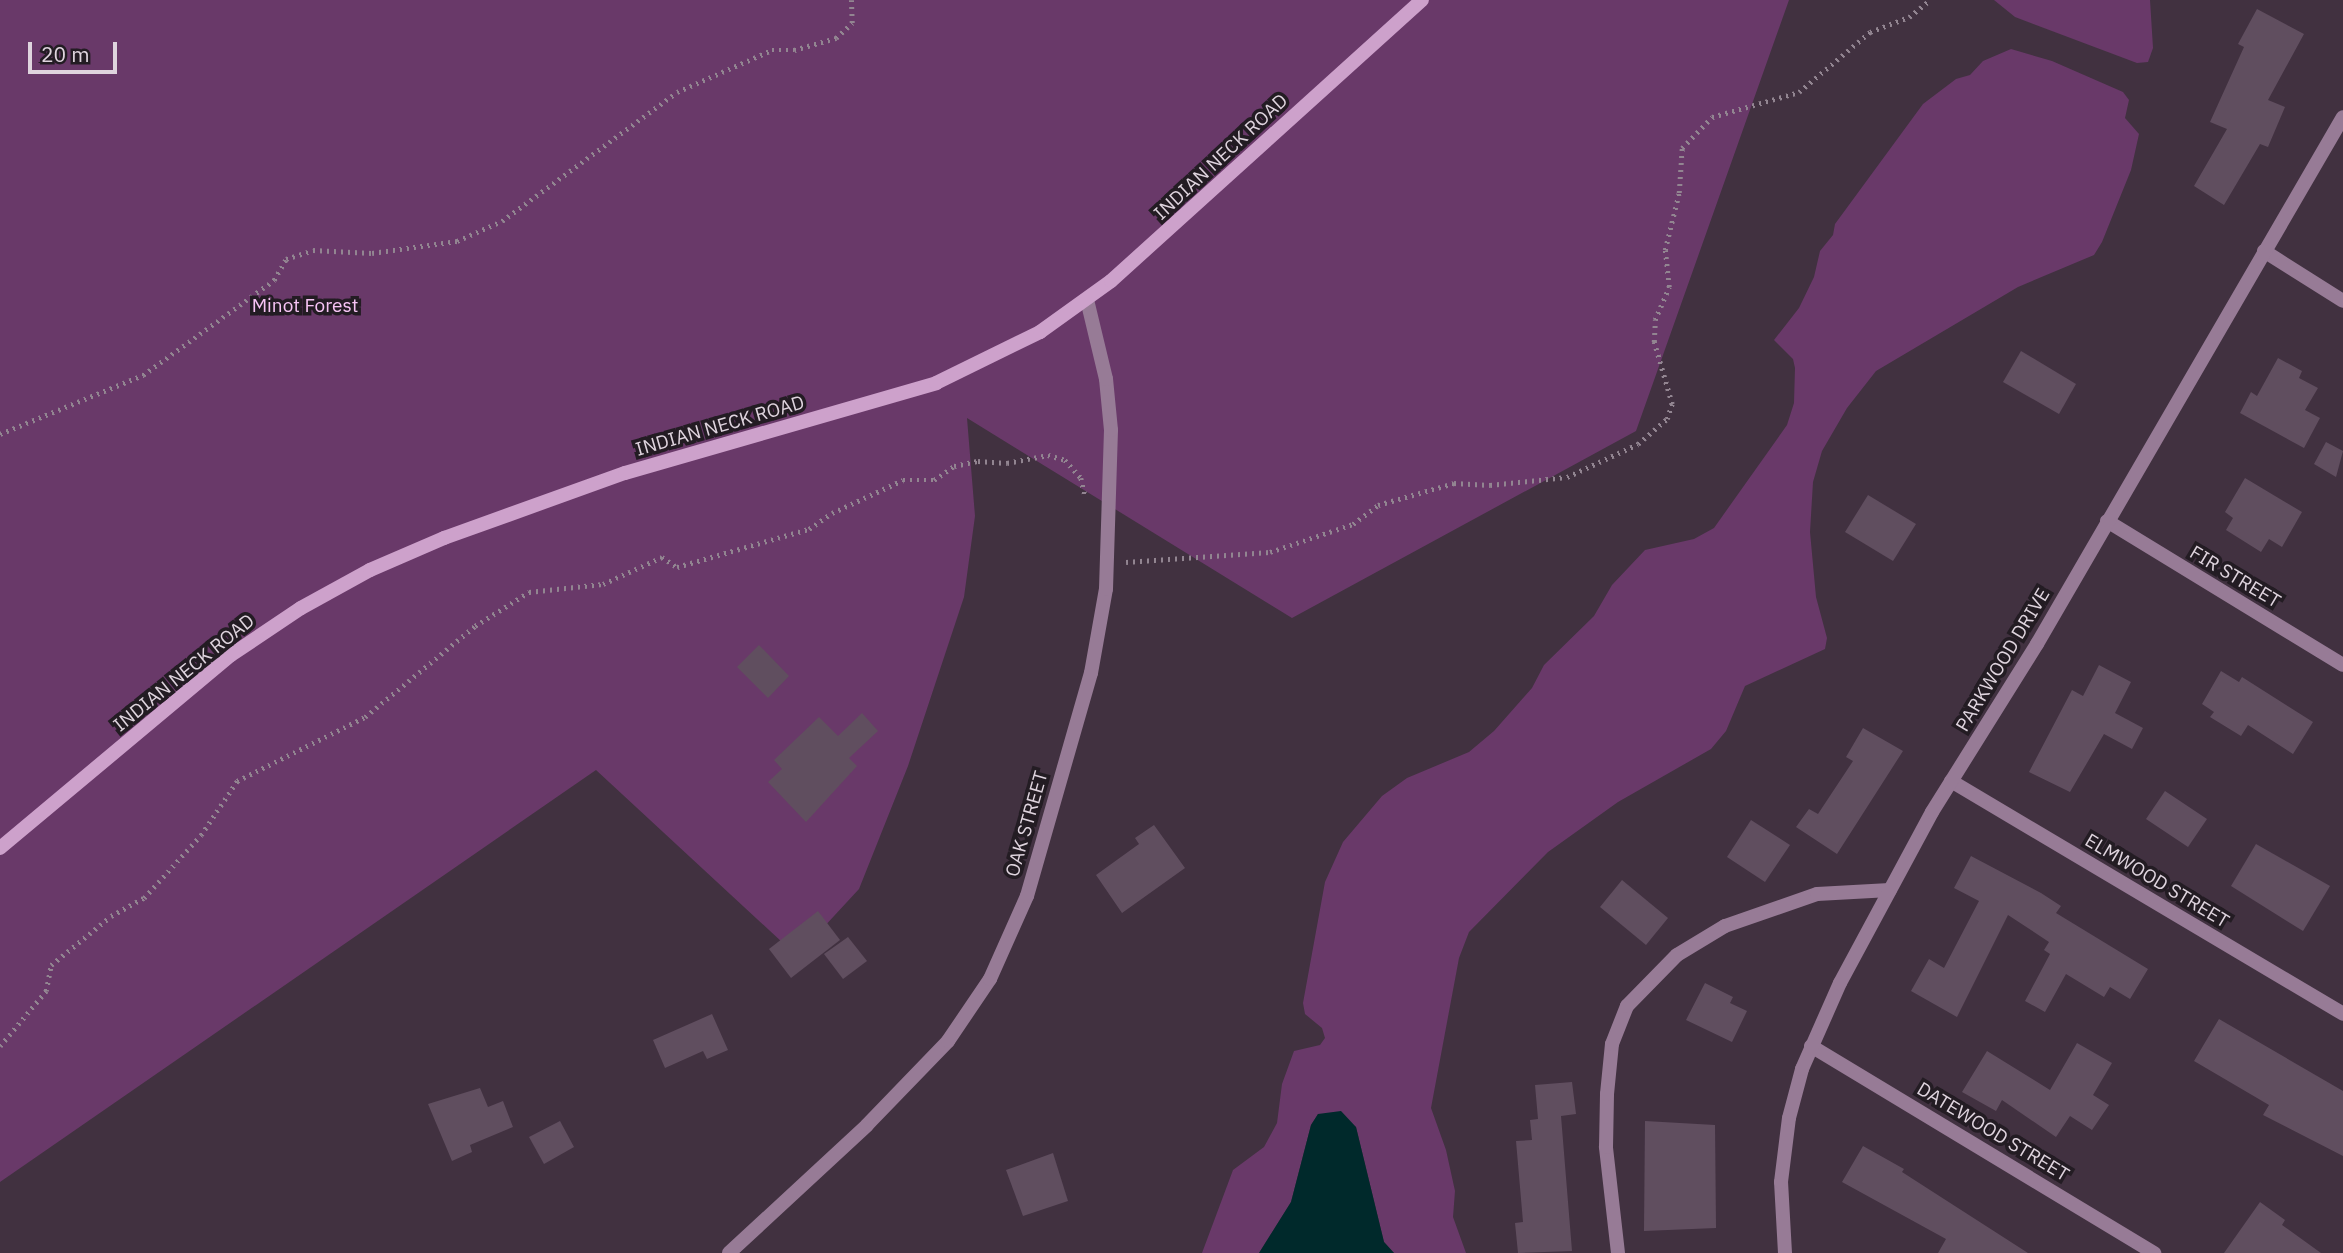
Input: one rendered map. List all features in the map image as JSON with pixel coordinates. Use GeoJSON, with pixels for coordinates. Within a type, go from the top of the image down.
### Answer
{"type":"FeatureCollection","features":[{"type":"Feature","properties":{"kind":"street","name":"INDIAN NECK ROAD"},"geometry":{"type":"LineString","coordinates":[[0,848],[231,656],[301,608],[370,570],[444,538],[625,473],[936,383],[1015,346],[1087,300],[1190,212],[1422,0]]}},
{"type":"Feature","properties":{"kind":"street","name":"PARKWOOD DRIVE"},"geometry":{"type":"LineString","coordinates":[[1784,1253],[1782,1160],[1795,1093],[1811,1046],[1890,890],[1951,781],[2107,521],[2343,117]]}},
{"type":"Feature","properties":{"kind":"street"},"geometry":{"type":"LineString","coordinates":[[2264,251],[2343,301]]}},
{"type":"Feature","properties":{"kind":"street","name":"OAK STREET"},"geometry":{"type":"LineString","coordinates":[[729,1253],[914,1077],[963,1021],[990,979],[1027,896],[1091,673],[1108,558],[1111,430],[1105,379],[1087,300]]}},
{"type":"Feature","properties":{"kind":"street","name":"FIR STREET"},"geometry":{"type":"LineString","coordinates":[[2107,521],[2343,665]]}},
{"type":"Feature","properties":{"kind":"street","name":"ELMWOOD STREET"},"geometry":{"type":"LineString","coordinates":[[1951,781],[2343,1014]]}},
{"type":"Feature","properties":{"kind":"street"},"geometry":{"type":"LineString","coordinates":[[1618,1253],[1606,1147],[1606,1094],[1612,1044],[1627,1006],[1690,945],[1725,926],[1817,894],[1890,890]]}},
{"type":"Feature","properties":{"kind":"street","name":"DATEWOOD STREET"},"geometry":{"type":"LineString","coordinates":[[1811,1046],[2154,1253]]}},
{"type":"Feature","properties":{"kind":"path"},"geometry":{"type":"LineString","coordinates":[[0,434],[143,375],[274,280],[286,259],[313,250],[372,253],[457,241],[502,221],[677,92],[772,50],[836,38],[852,23],[851,0]]}},
{"type":"Feature","properties":{"kind":"path"},"geometry":{"type":"LineString","coordinates":[[1108,558],[1136,564],[1270,552],[1353,524],[1378,505],[1454,483],[1490,485],[1567,477],[1638,444],[1667,419],[1672,404],[1654,342],[1655,320],[1669,287],[1665,250],[1679,193],[1682,148],[1712,117],[1799,92],[1870,32],[1888,28],[1930,0]]}},
{"type":"Feature","properties":{"kind":"path"},"geometry":{"type":"LineString","coordinates":[[0,1046],[46,991],[51,965],[111,916],[144,898],[201,835],[237,781],[365,716],[396,695],[475,626],[529,592],[603,584],[662,557],[677,567],[809,529],[832,513],[903,480],[934,480],[954,466],[978,461],[1007,463],[1048,455],[1065,460],[1081,478],[1088,510]]}},
{"type":"Feature","properties":{"kind":"green space","name":"Minot Forest"},"geometry":{"type":"Polygon","coordinates":[[[0,0],[1789,0],[1636,431],[1292,618],[967,418],[975,516],[964,597],[908,766],[859,889],[797,956],[596,770],[0,1182],[0,0]]]}},
{"type":"Feature","properties":{"kind":"green space"},"geometry":{"type":"Polygon","coordinates":[[[1994,0],[2150,0],[2153,48],[2148,62],[2137,63],[2015,17],[1994,0]]]}},
{"type":"Feature","properties":{"kind":"green space"},"geometry":{"type":"Polygon","coordinates":[[[2011,49],[2052,61],[2123,92],[2129,100],[2125,118],[2139,134],[2131,170],[2102,242],[2094,255],[2018,287],[1876,371],[1847,408],[1822,451],[1813,482],[1810,532],[1816,597],[1827,638],[1825,649],[1745,686],[1726,731],[1711,749],[1618,802],[1548,852],[1469,932],[1459,958],[1431,1108],[1446,1150],[1455,1191],[1453,1217],[1466,1253],[1394,1253],[1384,1242],[1356,1127],[1318,1114],[1311,1125],[1291,1202],[1259,1253],[1202,1253],[1233,1170],[1264,1147],[1277,1123],[1282,1084],[1294,1051],[1320,1045],[1325,1038],[1322,1028],[1305,1014],[1303,1003],[1325,882],[1343,842],[1382,796],[1407,778],[1469,752],[1494,731],[1532,688],[1544,665],[1594,616],[1612,585],[1645,550],[1694,539],[1714,528],[1787,425],[1794,403],[1795,368],[1793,359],[1774,340],[1799,308],[1814,277],[1820,251],[1833,235],[1835,224],[1923,104],[1956,79],[1970,75],[1983,61],[2011,49]]]}},
{"type":"Feature","properties":{"kind":"shaded area"},"geometry":{"type":"Polygon","coordinates":[[[1341,1111],[1356,1127],[1384,1242],[1394,1253],[1259,1253],[1291,1202],[1311,1125],[1318,1114],[1341,1111]]]}},
{"type":"Feature","properties":{"kind":"building"},"geometry":{"type":"Polygon","coordinates":[[[2257,9],[2304,34],[2268,100],[2285,107],[2268,147],[2260,144],[2224,205],[2194,186],[2227,129],[2210,122],[2244,47],[2238,44],[2257,9]]]}},
{"type":"Feature","properties":{"kind":"building"},"geometry":{"type":"Polygon","coordinates":[[[2021,351],[2076,384],[2059,414],[2003,382],[2021,351]]]}},
{"type":"Feature","properties":{"kind":"building"},"geometry":{"type":"Polygon","coordinates":[[[2278,358],[2302,371],[2299,378],[2318,388],[2305,410],[2320,418],[2304,448],[2240,413],[2251,392],[2257,396],[2278,358]]]}},
{"type":"Feature","properties":{"kind":"building"},"geometry":{"type":"Polygon","coordinates":[[[2326,442],[2343,451],[2336,477],[2314,464],[2326,442]]]}},
{"type":"Feature","properties":{"kind":"building"},"geometry":{"type":"Polygon","coordinates":[[[2245,478],[2302,512],[2282,547],[2269,539],[2261,552],[2226,530],[2233,518],[2225,512],[2245,478]]]}},
{"type":"Feature","properties":{"kind":"building"},"geometry":{"type":"Polygon","coordinates":[[[1868,495],[1916,524],[1893,561],[1845,532],[1868,495]]]}},
{"type":"Feature","properties":{"kind":"building"},"geometry":{"type":"Polygon","coordinates":[[[759,645],[789,676],[768,698],[737,667],[759,645]]]}},
{"type":"Feature","properties":{"kind":"building"},"geometry":{"type":"Polygon","coordinates":[[[2099,665],[2131,682],[2115,713],[2143,728],[2132,749],[2104,734],[2070,792],[2029,772],[2072,690],[2083,696],[2099,665]]]}},
{"type":"Feature","properties":{"kind":"building"},"geometry":{"type":"Polygon","coordinates":[[[2221,671],[2239,682],[2242,677],[2313,722],[2293,754],[2248,725],[2241,736],[2210,717],[2214,712],[2202,704],[2221,671]]]}},
{"type":"Feature","properties":{"kind":"building"},"geometry":{"type":"Polygon","coordinates":[[[862,713],[878,731],[849,758],[857,766],[806,822],[768,782],[782,769],[774,760],[819,717],[838,736],[862,713]]]}},
{"type":"Feature","properties":{"kind":"building"},"geometry":{"type":"Polygon","coordinates":[[[1863,728],[1903,751],[1837,854],[1796,827],[1809,809],[1818,814],[1853,761],[1846,757],[1863,728]]]}},
{"type":"Feature","properties":{"kind":"building"},"geometry":{"type":"Polygon","coordinates":[[[2165,791],[2207,819],[2188,847],[2146,819],[2165,791]]]}},
{"type":"Feature","properties":{"kind":"building"},"geometry":{"type":"Polygon","coordinates":[[[1751,820],[1790,845],[1765,882],[1727,857],[1751,820]]]}},
{"type":"Feature","properties":{"kind":"building"},"geometry":{"type":"Polygon","coordinates":[[[1154,825],[1185,868],[1122,913],[1096,875],[1139,844],[1135,838],[1154,825]]]}},
{"type":"Feature","properties":{"kind":"building"},"geometry":{"type":"Polygon","coordinates":[[[2256,844],[2330,886],[2303,931],[2231,886],[2256,844]]]}},
{"type":"Feature","properties":{"kind":"building"},"geometry":{"type":"Polygon","coordinates":[[[1971,856],[2041,893],[2061,906],[2056,913],[2148,969],[2130,999],[2110,987],[2104,997],[2066,974],[2045,1012],[2025,1001],[2050,954],[2044,950],[2049,942],[2008,915],[1957,1017],[1911,991],[1929,959],[1944,968],[1979,901],[1954,888],[1971,856]]]}},
{"type":"Feature","properties":{"kind":"building"},"geometry":{"type":"Polygon","coordinates":[[[1622,880],[1668,918],[1646,945],[1600,907],[1622,880]]]}},
{"type":"Feature","properties":{"kind":"building"},"geometry":{"type":"Polygon","coordinates":[[[818,911],[840,940],[791,978],[769,949],[818,911]]]}},
{"type":"Feature","properties":{"kind":"building"},"geometry":{"type":"Polygon","coordinates":[[[848,937],[867,961],[843,979],[824,954],[848,937]]]}},
{"type":"Feature","properties":{"kind":"building"},"geometry":{"type":"Polygon","coordinates":[[[1705,983],[1733,997],[1730,1003],[1747,1011],[1732,1042],[1686,1020],[1705,983]]]}},
{"type":"Feature","properties":{"kind":"building"},"geometry":{"type":"Polygon","coordinates":[[[712,1014],[728,1050],[707,1059],[703,1051],[665,1068],[653,1040],[712,1014]]]}},
{"type":"Feature","properties":{"kind":"building"},"geometry":{"type":"Polygon","coordinates":[[[2219,1019],[2343,1091],[2343,1156],[2263,1115],[2269,1105],[2194,1061],[2219,1019]]]}},
{"type":"Feature","properties":{"kind":"building"},"geometry":{"type":"Polygon","coordinates":[[[2077,1043],[2112,1063],[2093,1095],[2109,1105],[2092,1130],[2070,1116],[2056,1137],[2002,1100],[1996,1111],[1962,1092],[1987,1051],[2050,1090],[2077,1043]]]}},
{"type":"Feature","properties":{"kind":"building"},"geometry":{"type":"Polygon","coordinates":[[[1572,1082],[1576,1114],[1561,1116],[1572,1251],[1518,1253],[1515,1223],[1523,1222],[1516,1141],[1532,1140],[1530,1120],[1538,1119],[1535,1085],[1572,1082]]]}},
{"type":"Feature","properties":{"kind":"building"},"geometry":{"type":"Polygon","coordinates":[[[480,1088],[488,1107],[503,1101],[513,1127],[470,1145],[472,1152],[452,1161],[428,1104],[480,1088]]]}},
{"type":"Feature","properties":{"kind":"building"},"geometry":{"type":"Polygon","coordinates":[[[560,1121],[574,1147],[544,1164],[529,1137],[560,1121]]]}},
{"type":"Feature","properties":{"kind":"building"},"geometry":{"type":"Polygon","coordinates":[[[1645,1121],[1715,1125],[1716,1228],[1644,1231],[1645,1121]]]}},
{"type":"Feature","properties":{"kind":"building"},"geometry":{"type":"Polygon","coordinates":[[[1863,1146],[1904,1169],[1902,1172],[2028,1253],[1938,1253],[1946,1239],[1842,1182],[1863,1146]]]}},
{"type":"Feature","properties":{"kind":"building"},"geometry":{"type":"Polygon","coordinates":[[[1053,1153],[1068,1201],[1023,1216],[1006,1170],[1053,1153]]]}},
{"type":"Feature","properties":{"kind":"building"},"geometry":{"type":"Polygon","coordinates":[[[2260,1202],[2285,1220],[2282,1225],[2321,1253],[2224,1253],[2260,1202]]]}}]}
